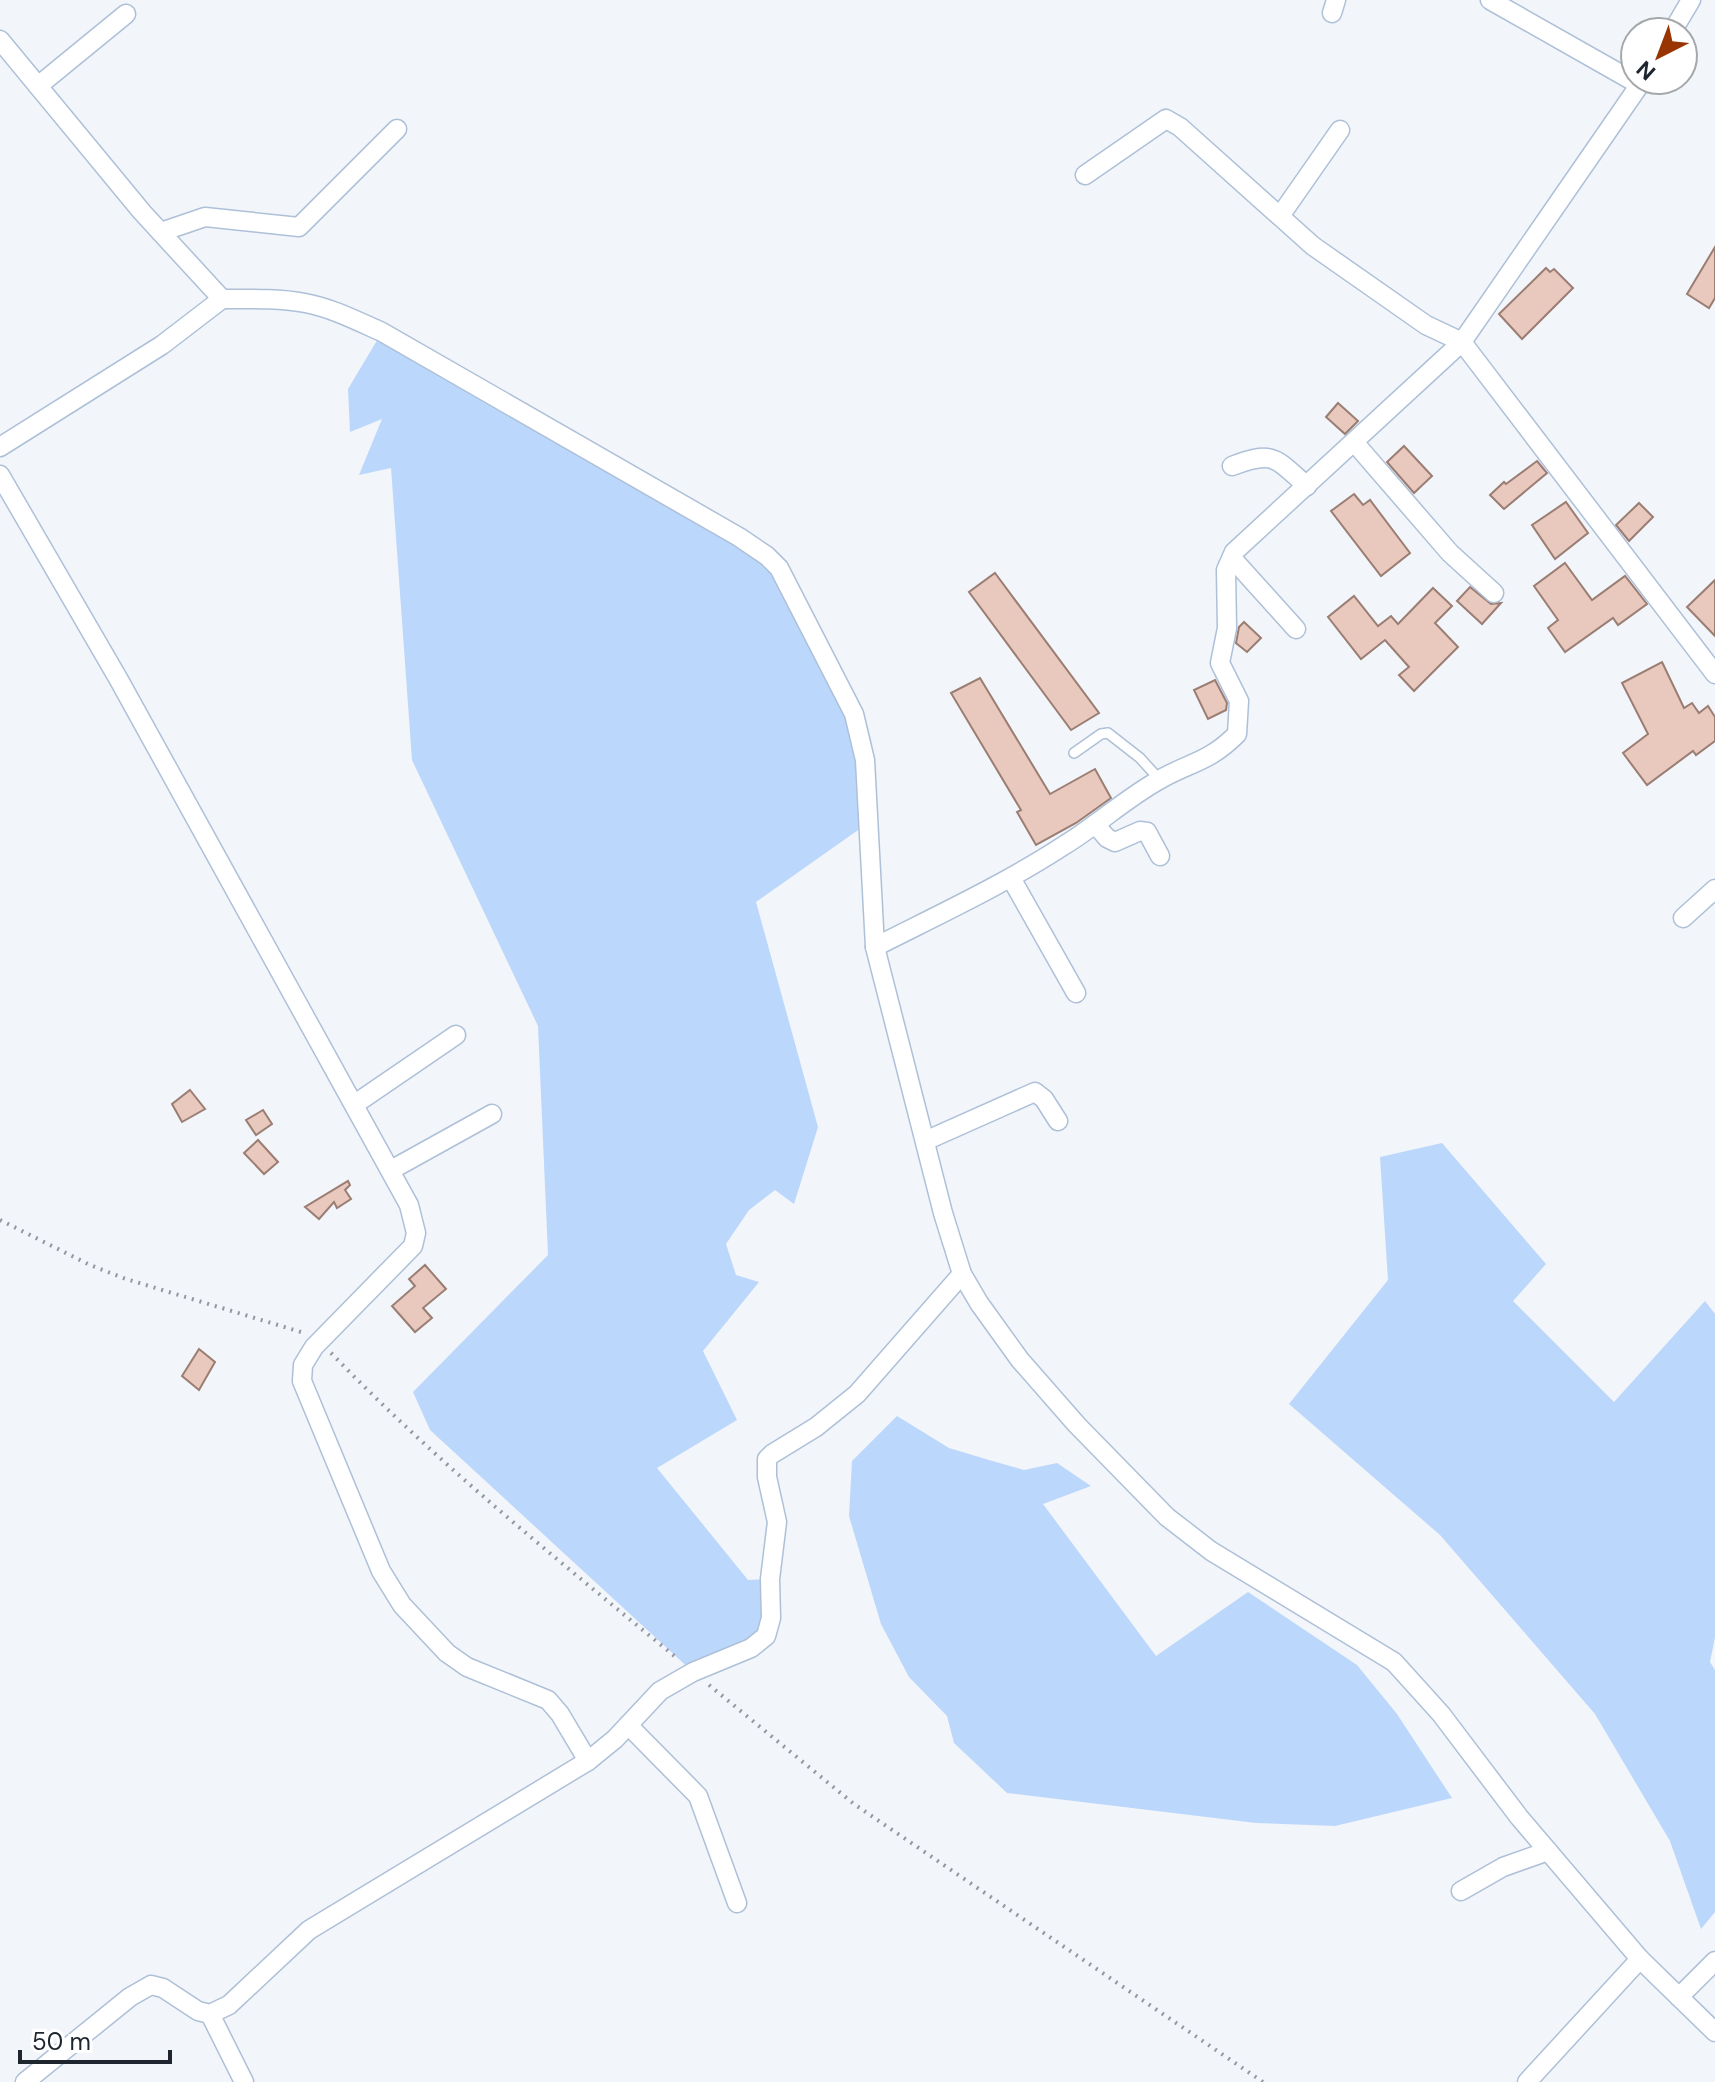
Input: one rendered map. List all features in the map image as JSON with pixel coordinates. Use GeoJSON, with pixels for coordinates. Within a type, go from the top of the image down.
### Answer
{"type":"FeatureCollection","features":[{"type":"Feature","properties":{"kind":"street"},"geometry":{"type":"LineString","coordinates":[[1490,0],[1619,70]]}},
{"type":"Feature","properties":{"kind":"street"},"geometry":{"type":"LineString","coordinates":[[38,86],[126,14]]}},
{"type":"Feature","properties":{"kind":"street"},"geometry":{"type":"LineString","coordinates":[[0,40],[161,232],[222,299]]}},
{"type":"Feature","properties":{"kind":"street"},"geometry":{"type":"LineString","coordinates":[[875,947],[1011,878],[1159,779],[1199,763],[1221,750],[1237,734],[1239,701],[1220,663],[1227,628],[1226,570],[1234,552],[1462,342],[1632,96]]}},
{"type":"Feature","properties":{"kind":"street"},"geometry":{"type":"LineString","coordinates":[[1085,175],[1166,119],[1180,127],[1313,246],[1426,325],[1462,342],[1715,674]]}},
{"type":"Feature","properties":{"kind":"street"},"geometry":{"type":"LineString","coordinates":[[161,232],[205,217],[299,227],[397,129]]}},
{"type":"Feature","properties":{"kind":"street"},"geometry":{"type":"LineString","coordinates":[[1280,216],[1340,130]]}},
{"type":"Feature","properties":{"kind":"street"},"geometry":{"type":"LineString","coordinates":[[0,447],[162,345],[222,299],[306,303],[343,314],[382,332],[767,556],[787,582],[854,714],[861,738],[865,760],[875,947],[962,1274],[979,1303],[1020,1360],[1077,1425],[1167,1517],[1211,1551],[1394,1662],[1441,1714],[1548,1851],[1640,1959],[1715,2032]]}},
{"type":"Feature","properties":{"kind":"street"},"geometry":{"type":"LineString","coordinates":[[1354,442],[1450,553],[1494,593]]}},
{"type":"Feature","properties":{"kind":"street"},"geometry":{"type":"LineString","coordinates":[[1232,466],[1257,457],[1269,457],[1307,486]]}},
{"type":"Feature","properties":{"kind":"street"},"geometry":{"type":"LineString","coordinates":[[0,475],[119,680],[409,1205],[416,1233],[413,1246],[316,1344],[303,1365],[302,1381],[381,1571],[402,1605],[447,1653],[467,1667],[548,1700],[588,1761]]}},
{"type":"Feature","properties":{"kind":"street"},"geometry":{"type":"LineString","coordinates":[[1232,558],[1296,629]]}},
{"type":"Feature","properties":{"kind":"street"},"geometry":{"type":"LineString","coordinates":[[1095,824],[1115,842],[1140,831],[1147,832],[1160,856]]}},
{"type":"Feature","properties":{"kind":"street"},"geometry":{"type":"LineString","coordinates":[[1011,878],[1076,993]]}},
{"type":"Feature","properties":{"kind":"street"},"geometry":{"type":"LineString","coordinates":[[1683,918],[1715,889]]}},
{"type":"Feature","properties":{"kind":"street"},"geometry":{"type":"LineString","coordinates":[[355,1104],[456,1035]]}},
{"type":"Feature","properties":{"kind":"street"},"geometry":{"type":"LineString","coordinates":[[925,1141],[1035,1092],[1044,1099],[1058,1121]]}},
{"type":"Feature","properties":{"kind":"street"},"geometry":{"type":"LineString","coordinates":[[391,1170],[492,1114]]}},
{"type":"Feature","properties":{"kind":"street"},"geometry":{"type":"LineString","coordinates":[[25,2082],[130,1997],[151,1985],[163,1988],[198,2011],[210,2014],[229,2005],[309,1930],[588,1761],[615,1739],[646,1704],[684,1677],[760,1643],[770,1628],[770,1579],[777,1522],[767,1477],[767,1459],[816,1427],[857,1394],[962,1274]]}},
{"type":"Feature","properties":{"kind":"street"},"geometry":{"type":"LineString","coordinates":[[628,1725],[698,1796],[737,1903]]}},
{"type":"Feature","properties":{"kind":"street"},"geometry":{"type":"LineString","coordinates":[[1461,1891],[1503,1867],[1548,1851]]}},
{"type":"Feature","properties":{"kind":"street"},"geometry":{"type":"LineString","coordinates":[[1527,2082],[1640,1959]]}},
{"type":"Feature","properties":{"kind":"street"},"geometry":{"type":"LineString","coordinates":[[1679,1997],[1715,1961]]}},
{"type":"Feature","properties":{"kind":"street"},"geometry":{"type":"LineString","coordinates":[[210,2014],[244,2082]]}},
{"type":"Feature","properties":{"kind":"lane"},"geometry":{"type":"LineString","coordinates":[[1074,753],[1101,734],[1108,733],[1140,758],[1159,779]]}},
{"type":"Feature","properties":{"kind":"path"},"geometry":{"type":"LineString","coordinates":[[0,1220],[90,1265],[126,1279],[296,1329],[684,1677],[854,1804],[1263,2082]]}},
{"type":"Feature","properties":{"kind":"shaded area"},"geometry":{"type":"Polygon","coordinates":[[[382,332],[767,556],[854,714],[868,823],[756,902],[818,1127],[794,1204],[775,1190],[749,1210],[726,1244],[736,1275],[759,1282],[703,1351],[737,1420],[657,1468],[748,1580],[770,1579],[766,1636],[693,1672],[430,1430],[413,1392],[548,1255],[538,1026],[412,760],[391,468],[359,475],[382,419],[350,432],[348,389],[382,332]]]}},
{"type":"Feature","properties":{"kind":"shaded area"},"geometry":{"type":"Polygon","coordinates":[[[1442,1143],[1546,1264],[1513,1301],[1614,1402],[1705,1301],[1715,1314],[1715,1637],[1710,1662],[1715,1670],[1715,1912],[1701,1929],[1670,1841],[1595,1714],[1440,1535],[1289,1404],[1388,1280],[1380,1157],[1442,1143]]]}},
{"type":"Feature","properties":{"kind":"shaded area"},"geometry":{"type":"Polygon","coordinates":[[[897,1416],[949,1448],[1024,1470],[1057,1463],[1091,1486],[1043,1504],[1156,1656],[1248,1592],[1357,1665],[1397,1714],[1452,1798],[1335,1826],[1256,1823],[1007,1793],[954,1743],[947,1716],[909,1677],[881,1624],[849,1516],[852,1461],[897,1416]]]}},
{"type":"Feature","properties":{"kind":"building"},"geometry":{"type":"Polygon","coordinates":[[[1715,247],[1715,298],[1709,308],[1687,294],[1715,247]]]}},
{"type":"Feature","properties":{"kind":"building"},"geometry":{"type":"Polygon","coordinates":[[[1546,268],[1550,272],[1554,269],[1573,288],[1522,339],[1499,314],[1546,268]]]}},
{"type":"Feature","properties":{"kind":"building"},"geometry":{"type":"Polygon","coordinates":[[[1338,403],[1358,421],[1345,434],[1326,417],[1338,403]]]}},
{"type":"Feature","properties":{"kind":"building"},"geometry":{"type":"Polygon","coordinates":[[[1404,446],[1432,476],[1414,493],[1387,462],[1404,446]]]}},
{"type":"Feature","properties":{"kind":"building"},"geometry":{"type":"Polygon","coordinates":[[[1537,461],[1547,473],[1504,509],[1490,495],[1537,461]]]}},
{"type":"Feature","properties":{"kind":"building"},"geometry":{"type":"Polygon","coordinates":[[[1354,494],[1363,505],[1370,500],[1410,553],[1381,576],[1331,511],[1354,494]]]}},
{"type":"Feature","properties":{"kind":"building"},"geometry":{"type":"Polygon","coordinates":[[[1566,502],[1588,533],[1555,559],[1532,525],[1566,502]]]}},
{"type":"Feature","properties":{"kind":"building"},"geometry":{"type":"Polygon","coordinates":[[[1639,503],[1653,517],[1629,541],[1616,525],[1639,503]]]}},
{"type":"Feature","properties":{"kind":"building"},"geometry":{"type":"Polygon","coordinates":[[[1565,563],[1592,600],[1625,576],[1647,604],[1618,625],[1613,618],[1565,652],[1548,628],[1558,620],[1534,586],[1565,563]]]}},
{"type":"Feature","properties":{"kind":"building"},"geometry":{"type":"Polygon","coordinates":[[[995,573],[1099,713],[1071,730],[969,592],[995,573]]]}},
{"type":"Feature","properties":{"kind":"building"},"geometry":{"type":"Polygon","coordinates":[[[1715,580],[1715,636],[1687,607],[1715,580]]]}},
{"type":"Feature","properties":{"kind":"building"},"geometry":{"type":"Polygon","coordinates":[[[1470,587],[1491,604],[1501,603],[1482,624],[1457,601],[1470,587]]]}},
{"type":"Feature","properties":{"kind":"building"},"geometry":{"type":"Polygon","coordinates":[[[1433,588],[1452,606],[1435,623],[1458,647],[1414,691],[1399,675],[1409,667],[1385,640],[1361,659],[1328,617],[1354,596],[1378,626],[1391,616],[1398,624],[1433,588]]]}},
{"type":"Feature","properties":{"kind":"building"},"geometry":{"type":"Polygon","coordinates":[[[1244,622],[1261,638],[1247,652],[1236,643],[1239,627],[1244,622]]]}},
{"type":"Feature","properties":{"kind":"building"},"geometry":{"type":"Polygon","coordinates":[[[1662,662],[1684,708],[1692,703],[1699,713],[1708,706],[1715,717],[1715,741],[1696,755],[1693,751],[1647,785],[1623,753],[1648,734],[1622,683],[1662,662]]]}},
{"type":"Feature","properties":{"kind":"building"},"geometry":{"type":"Polygon","coordinates":[[[980,678],[1050,794],[1095,769],[1111,798],[1076,823],[1036,845],[1017,812],[1021,810],[951,693],[980,678]]]}},
{"type":"Feature","properties":{"kind":"building"},"geometry":{"type":"Polygon","coordinates":[[[1215,680],[1227,703],[1226,710],[1208,719],[1194,690],[1215,680]]]}},
{"type":"Feature","properties":{"kind":"building"},"geometry":{"type":"Polygon","coordinates":[[[190,1090],[205,1109],[182,1122],[172,1104],[190,1090]]]}},
{"type":"Feature","properties":{"kind":"building"},"geometry":{"type":"Polygon","coordinates":[[[263,1110],[272,1124],[256,1135],[246,1120],[263,1110]]]}},
{"type":"Feature","properties":{"kind":"building"},"geometry":{"type":"Polygon","coordinates":[[[258,1140],[278,1162],[264,1174],[244,1153],[258,1140]]]}},
{"type":"Feature","properties":{"kind":"building"},"geometry":{"type":"Polygon","coordinates":[[[348,1181],[350,1185],[345,1190],[351,1199],[337,1208],[334,1202],[319,1219],[305,1207],[348,1181]]]}},
{"type":"Feature","properties":{"kind":"building"},"geometry":{"type":"Polygon","coordinates":[[[425,1265],[446,1289],[423,1308],[432,1318],[415,1332],[392,1306],[415,1286],[409,1279],[425,1265]]]}},
{"type":"Feature","properties":{"kind":"building"},"geometry":{"type":"Polygon","coordinates":[[[199,1349],[215,1362],[199,1390],[182,1376],[199,1349]]]}}]}
